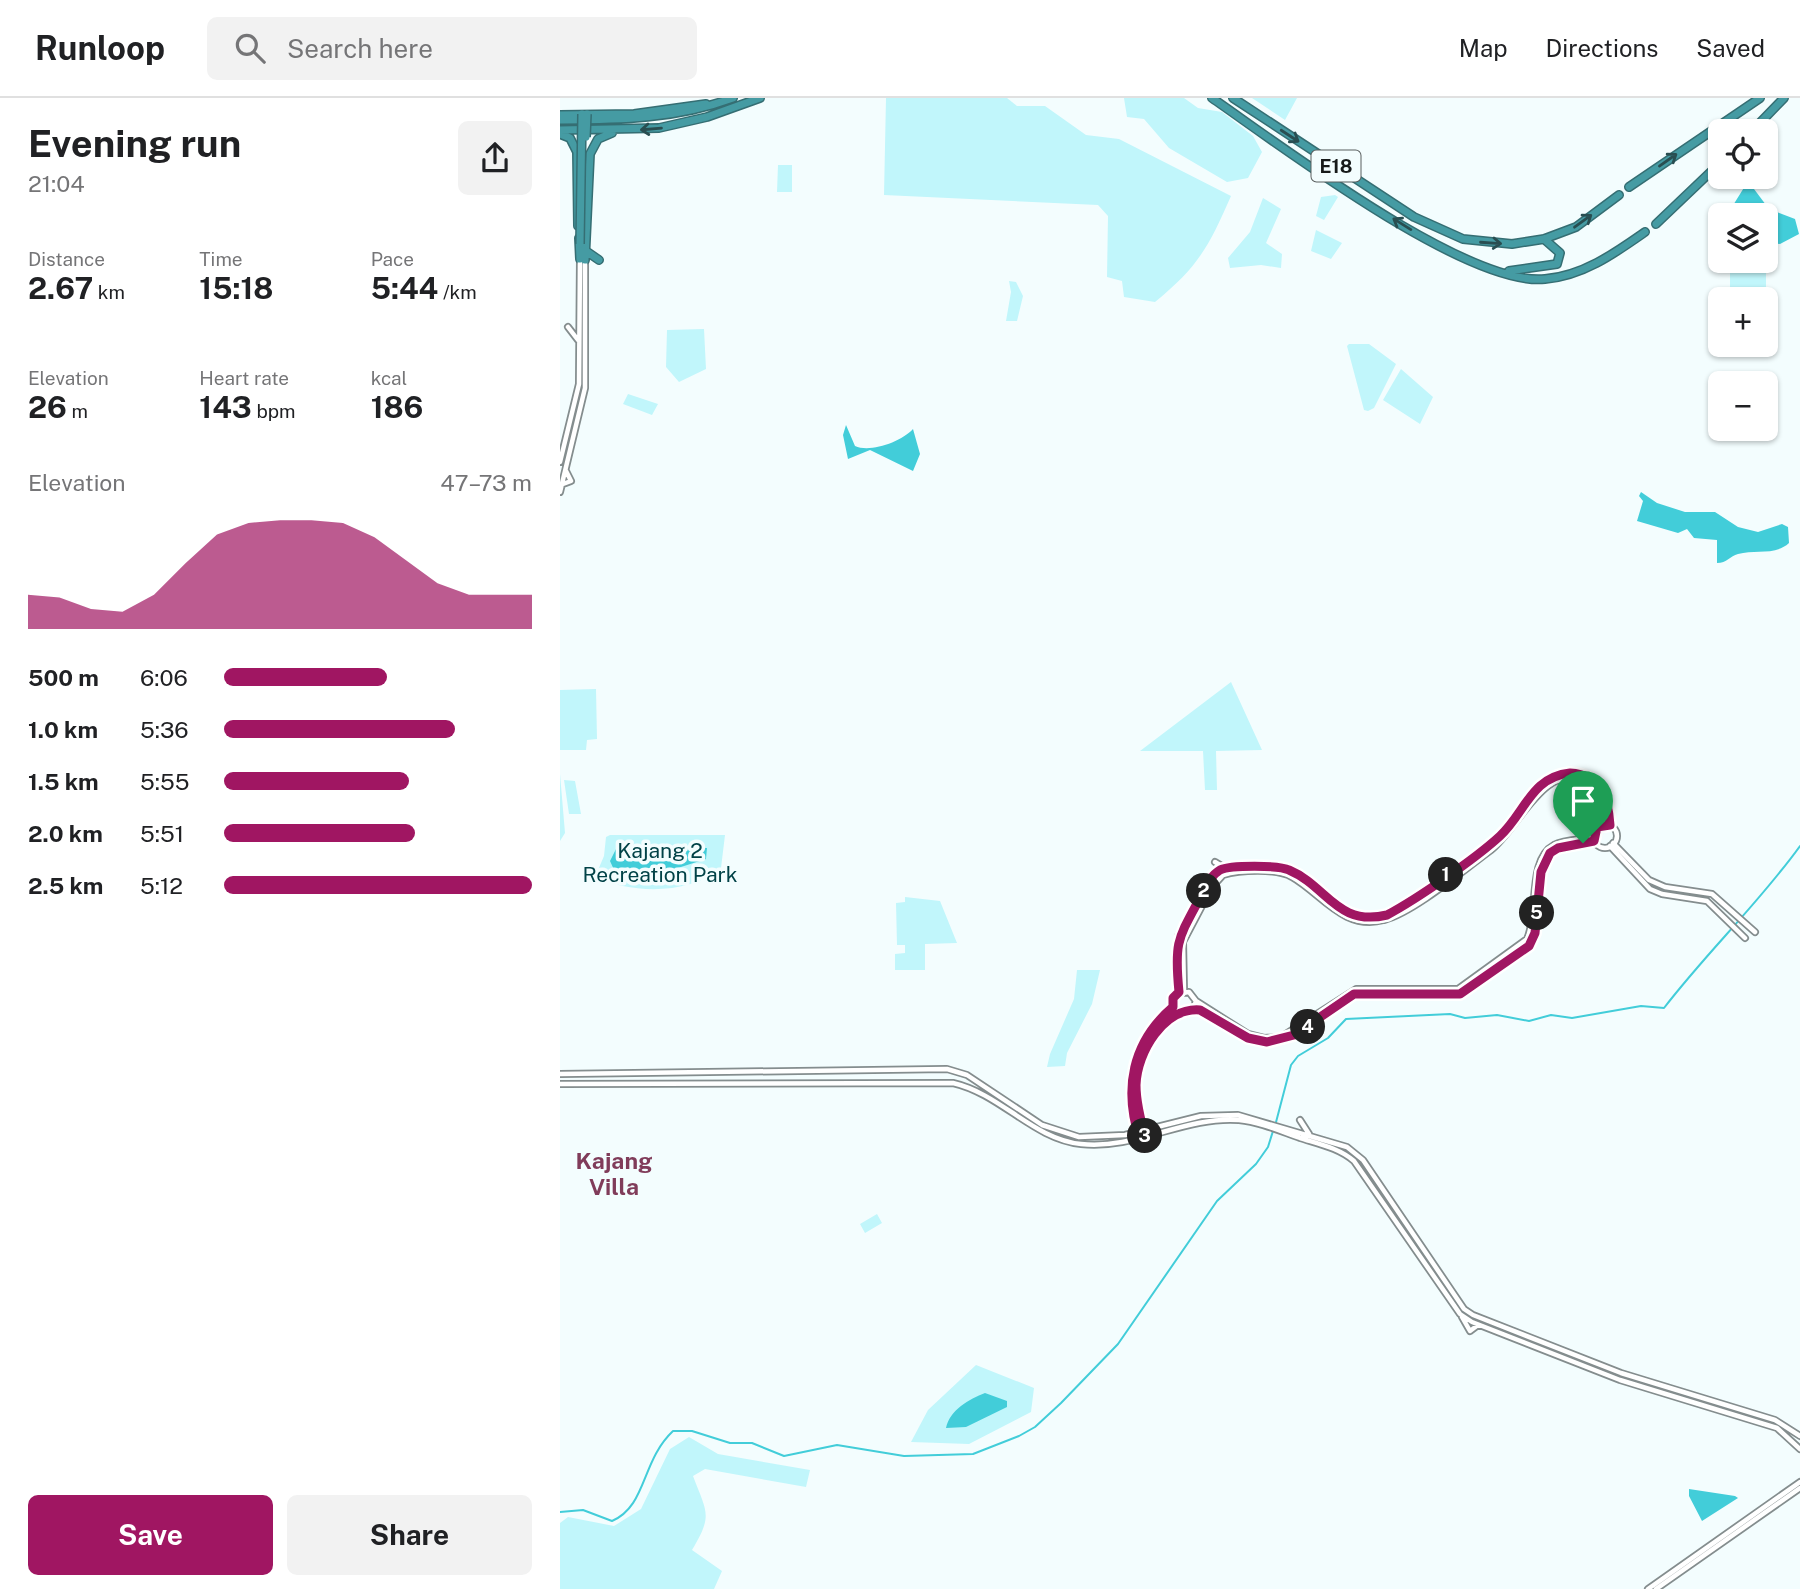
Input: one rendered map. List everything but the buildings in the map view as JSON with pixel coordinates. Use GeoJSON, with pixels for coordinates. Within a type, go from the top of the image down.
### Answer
{"type":"FeatureCollection","features":[{"type":"Feature","properties":{"kind":"highway"},"geometry":{"type":"LineString","coordinates":[[560,120],[638,119],[674,115],[733,98]]}},
{"type":"Feature","properties":{"kind":"highway"},"geometry":{"type":"LineString","coordinates":[[560,132],[679,125],[760,98]]}},
{"type":"Feature","properties":{"kind":"highway","name":"E18"},"geometry":{"type":"LineString","coordinates":[[1212,98],[1342,186],[1454,256],[1500,272],[1543,280],[1576,274],[1645,232]]}},
{"type":"Feature","properties":{"kind":"highway","name":"E18"},"geometry":{"type":"LineString","coordinates":[[1233,98],[1440,231],[1485,243],[1512,244],[1544,239],[1576,226],[1619,195]]}},
{"type":"Feature","properties":{"kind":"highway"},"geometry":{"type":"LineString","coordinates":[[1629,187],[1760,98]]}},
{"type":"Feature","properties":{"kind":"highway"},"geometry":{"type":"LineString","coordinates":[[1764,119],[1784,98]]}},
{"type":"Feature","properties":{"kind":"highway"},"geometry":{"type":"LineString","coordinates":[[560,115],[634,114],[718,104]]}},
{"type":"Feature","properties":{"kind":"highway"},"geometry":{"type":"LineString","coordinates":[[582,241],[584,114]]}},
{"type":"Feature","properties":{"kind":"highway"},"geometry":{"type":"LineString","coordinates":[[584,257],[592,147],[603,136],[623,130]]}},
{"type":"Feature","properties":{"kind":"highway"},"geometry":{"type":"LineString","coordinates":[[560,132],[570,138],[576,152],[584,257]]}},
{"type":"Feature","properties":{"kind":"highway"},"geometry":{"type":"LineString","coordinates":[[1656,224],[1708,174]]}},
{"type":"Feature","properties":{"kind":"highway"},"geometry":{"type":"LineString","coordinates":[[1500,272],[1558,264],[1560,253],[1544,239]]}},
{"type":"Feature","properties":{"kind":"highway"},"geometry":{"type":"LineString","coordinates":[[584,257],[599,260]]}},
{"type":"Feature","properties":{"kind":"street"},"geometry":{"type":"LineString","coordinates":[[560,492],[585,388],[584,257]]}},
{"type":"Feature","properties":{"kind":"street"},"geometry":{"type":"LineString","coordinates":[[560,462],[579,384],[579,312],[584,257]]}},
{"type":"Feature","properties":{"kind":"street"},"geometry":{"type":"LineString","coordinates":[[585,270],[599,260]]}},
{"type":"Feature","properties":{"kind":"street"},"geometry":{"type":"LineString","coordinates":[[579,312],[569,327],[579,341]]}},
{"type":"Feature","properties":{"kind":"street"},"geometry":{"type":"LineString","coordinates":[[579,327],[586,318]]}},
{"type":"Feature","properties":{"kind":"street"},"geometry":{"type":"LineString","coordinates":[[579,327],[586,341]]}},
{"type":"Feature","properties":{"kind":"street"},"geometry":{"type":"LineString","coordinates":[[1215,862],[1218,867],[1227,868],[1291,870],[1346,911],[1357,916],[1379,917],[1397,910],[1493,842],[1507,830],[1538,786],[1547,778],[1570,773],[1591,778],[1607,796],[1607,824]]}},
{"type":"Feature","properties":{"kind":"street"},"geometry":{"type":"LineString","coordinates":[[1181,992],[1183,943],[1212,887],[1223,875],[1281,873],[1292,877],[1348,918],[1374,922],[1398,915],[1491,850],[1505,839],[1541,791],[1554,781],[1577,777],[1592,785],[1604,807],[1607,824],[1616,833],[1612,845]]}},
{"type":"Feature","properties":{"kind":"street"},"geometry":{"type":"LineString","coordinates":[[1593,839],[1594,830],[1607,824]]}},
{"type":"Feature","properties":{"kind":"street"},"geometry":{"type":"LineString","coordinates":[[1593,839],[1600,846],[1612,845],[1656,884],[1712,894],[1742,927],[1745,938]]}},
{"type":"Feature","properties":{"kind":"street"},"geometry":{"type":"LineString","coordinates":[[1181,992],[1194,996],[1196,1001],[1248,1034],[1273,1038],[1290,1033],[1356,989],[1458,989],[1527,939],[1538,868],[1545,851],[1559,843],[1593,839]]}},
{"type":"Feature","properties":{"kind":"street"},"geometry":{"type":"LineString","coordinates":[[1143,1139],[1138,1120],[1136,1085],[1144,1053],[1164,1023],[1193,1010],[1211,1015],[1248,1038],[1267,1042],[1294,1035],[1354,994],[1460,994],[1529,946],[1535,933],[1541,872],[1550,853],[1558,848],[1593,839]]}},
{"type":"Feature","properties":{"kind":"street"},"geometry":{"type":"LineString","coordinates":[[1612,845],[1650,889],[1662,894],[1707,901],[1742,927],[1755,932]]}},
{"type":"Feature","properties":{"kind":"street"},"geometry":{"type":"LineString","coordinates":[[1181,992],[1178,936],[1209,881],[1227,868]]}},
{"type":"Feature","properties":{"kind":"street"},"geometry":{"type":"LineString","coordinates":[[1155,1128],[1138,1120],[1130,1094],[1134,1066],[1153,1027],[1173,1007],[1173,998],[1181,992]]}},
{"type":"Feature","properties":{"kind":"street"},"geometry":{"type":"LineString","coordinates":[[1193,1010],[1196,1001]]}},
{"type":"Feature","properties":{"kind":"street"},"geometry":{"type":"LineString","coordinates":[[1173,1007],[1181,1014]]}},
{"type":"Feature","properties":{"kind":"street"},"geometry":{"type":"LineString","coordinates":[[560,1074],[947,1069],[967,1075],[1052,1129],[1079,1137],[1125,1135],[1209,1116],[1238,1115],[1340,1151],[1362,1168],[1470,1331],[1479,1325]]}},
{"type":"Feature","properties":{"kind":"street"},"geometry":{"type":"LineString","coordinates":[[560,1084],[953,1083],[990,1095],[1039,1130],[1059,1140],[1098,1145],[1143,1139],[1217,1121],[1263,1122]]}},
{"type":"Feature","properties":{"kind":"street"},"geometry":{"type":"LineString","coordinates":[[1125,1135],[1138,1120]]}},
{"type":"Feature","properties":{"kind":"street"},"geometry":{"type":"LineString","coordinates":[[1286,1130],[1299,1121],[1310,1135]]}},
{"type":"Feature","properties":{"kind":"street"},"geometry":{"type":"LineString","coordinates":[[1286,1130],[1347,1147],[1363,1160],[1464,1309],[1620,1373],[1775,1420],[1800,1436]]}},
{"type":"Feature","properties":{"kind":"street"},"geometry":{"type":"LineString","coordinates":[[1460,1314],[1479,1325],[1620,1380],[1777,1428],[1800,1449]]}},
{"type":"Feature","properties":{"kind":"street"},"geometry":{"type":"LineString","coordinates":[[1620,1373],[1620,1380]]}},
{"type":"Feature","properties":{"kind":"street"},"geometry":{"type":"LineString","coordinates":[[1692,1395],[1698,1404]]}},
{"type":"Feature","properties":{"kind":"street"},"geometry":{"type":"LineString","coordinates":[[1698,1404],[1723,1404]]}},
{"type":"Feature","properties":{"kind":"street"},"geometry":{"type":"LineString","coordinates":[[1648,1589],[1800,1482]]}},
{"type":"Feature","properties":{"kind":"street"},"geometry":{"type":"LineString","coordinates":[[1656,1589],[1800,1488]]}},
{"type":"Feature","properties":{"kind":"green space"},"geometry":{"type":"Polygon","coordinates":[[[886,98],[1007,98],[1017,106],[1045,106],[1086,135],[1119,139],[1231,196],[1201,254],[1170,289],[1155,302],[1124,297],[1122,281],[1107,277],[1108,216],[1098,205],[884,195],[886,98]]]}},
{"type":"Feature","properties":{"kind":"green space"},"geometry":{"type":"Polygon","coordinates":[[[1124,98],[1184,98],[1198,108],[1222,112],[1253,136],[1262,152],[1248,178],[1227,182],[1169,148],[1144,119],[1127,117],[1124,98]]]}},
{"type":"Feature","properties":{"kind":"green space"},"geometry":{"type":"Polygon","coordinates":[[[1252,98],[1297,98],[1285,120],[1252,98]]]}},
{"type":"Feature","properties":{"kind":"green space"},"geometry":{"type":"Polygon","coordinates":[[[778,165],[792,165],[792,192],[777,192],[778,165]]]}},
{"type":"Feature","properties":{"kind":"green space"},"geometry":{"type":"Polygon","coordinates":[[[1321,197],[1338,197],[1324,220],[1316,216],[1321,197]]]}},
{"type":"Feature","properties":{"kind":"green space"},"geometry":{"type":"Polygon","coordinates":[[[1263,198],[1281,209],[1266,243],[1282,254],[1281,268],[1261,265],[1230,268],[1228,258],[1250,232],[1263,198]]]}},
{"type":"Feature","properties":{"kind":"green space"},"geometry":{"type":"Polygon","coordinates":[[[1316,230],[1342,243],[1331,259],[1311,251],[1316,230]]]}},
{"type":"Feature","properties":{"kind":"green space"},"geometry":{"type":"Polygon","coordinates":[[[1730,273],[1766,273],[1766,287],[1730,287],[1730,273]]]}},
{"type":"Feature","properties":{"kind":"green space"},"geometry":{"type":"Polygon","coordinates":[[[1009,281],[1016,282],[1023,296],[1017,321],[1006,321],[1011,292],[1009,281]]]}},
{"type":"Feature","properties":{"kind":"green space"},"geometry":{"type":"Polygon","coordinates":[[[704,329],[706,369],[679,382],[666,367],[667,330],[704,329]]]}},
{"type":"Feature","properties":{"kind":"green space"},"geometry":{"type":"Polygon","coordinates":[[[1369,344],[1396,364],[1374,408],[1368,411],[1364,410],[1347,346],[1369,344]]]}},
{"type":"Feature","properties":{"kind":"green space"},"geometry":{"type":"Polygon","coordinates":[[[1401,369],[1433,397],[1420,424],[1383,400],[1401,369]]]}},
{"type":"Feature","properties":{"kind":"green space"},"geometry":{"type":"Polygon","coordinates":[[[628,394],[658,404],[652,415],[623,404],[628,394]]]}},
{"type":"Feature","properties":{"kind":"green space"},"geometry":{"type":"Polygon","coordinates":[[[1231,682],[1262,750],[1216,751],[1217,790],[1205,790],[1203,751],[1140,751],[1231,682]]]}},
{"type":"Feature","properties":{"kind":"green space"},"geometry":{"type":"Polygon","coordinates":[[[596,689],[597,739],[587,740],[586,750],[560,750],[560,690],[596,689]]]}},
{"type":"Feature","properties":{"kind":"green space"},"geometry":{"type":"Polygon","coordinates":[[[560,774],[565,833],[560,841],[560,774]]]}},
{"type":"Feature","properties":{"kind":"green space"},"geometry":{"type":"Polygon","coordinates":[[[564,780],[575,781],[581,814],[569,814],[564,780]]]}},
{"type":"Feature","properties":{"kind":"green space","name":"Kajang 2 Recreation Park"},"geometry":{"type":"Polygon","coordinates":[[[725,835],[721,868],[708,877],[677,887],[643,889],[610,883],[595,877],[604,856],[606,837],[725,835]]]}},
{"type":"Feature","properties":{"kind":"green space"},"geometry":{"type":"Polygon","coordinates":[[[905,897],[940,901],[957,943],[925,944],[925,970],[895,970],[895,954],[905,953],[905,945],[897,945],[896,903],[905,902],[905,897]]]}},
{"type":"Feature","properties":{"kind":"green space"},"geometry":{"type":"Polygon","coordinates":[[[1077,970],[1100,970],[1092,1004],[1067,1053],[1065,1066],[1047,1067],[1074,999],[1077,970]]]}},
{"type":"Feature","properties":{"kind":"green space"},"geometry":{"type":"Polygon","coordinates":[[[877,1214],[882,1223],[865,1233],[860,1224],[877,1214]]]}},
{"type":"Feature","properties":{"kind":"green space"},"geometry":{"type":"Polygon","coordinates":[[[976,1365],[1034,1388],[1031,1412],[969,1444],[911,1442],[928,1410],[976,1365]]]}},
{"type":"Feature","properties":{"kind":"green space"},"geometry":{"type":"Polygon","coordinates":[[[689,1437],[718,1454],[810,1470],[806,1487],[705,1469],[693,1476],[706,1514],[703,1529],[692,1550],[722,1571],[714,1589],[560,1589],[560,1523],[568,1517],[614,1526],[641,1509],[670,1449],[689,1437]]]}},
{"type":"Feature","properties":{"kind":"water"},"geometry":{"type":"Polygon","coordinates":[[[1743,189],[1754,189],[1764,203],[1734,203],[1743,189]]]}},
{"type":"Feature","properties":{"kind":"water"},"geometry":{"type":"Polygon","coordinates":[[[1778,212],[1795,219],[1799,234],[1780,244],[1778,212]]]}},
{"type":"Feature","properties":{"kind":"water"},"geometry":{"type":"Polygon","coordinates":[[[846,425],[855,446],[861,448],[885,445],[913,429],[920,454],[913,471],[870,450],[848,459],[843,435],[846,425]]]}},
{"type":"Feature","properties":{"kind":"water"},"geometry":{"type":"Polygon","coordinates":[[[1641,492],[1657,503],[1685,512],[1715,512],[1738,527],[1758,532],[1782,524],[1788,527],[1789,543],[1778,550],[1738,554],[1717,563],[1717,540],[1694,538],[1687,529],[1678,533],[1637,521],[1643,501],[1639,496],[1641,492]]]}},
{"type":"Feature","properties":{"kind":"water"},"geometry":{"type":"Polygon","coordinates":[[[629,844],[707,848],[706,859],[659,874],[615,872],[610,861],[617,847],[629,844]]]}},
{"type":"Feature","properties":{"kind":"water"},"geometry":{"type":"Polygon","coordinates":[[[985,1393],[1007,1401],[1007,1407],[966,1427],[946,1428],[961,1406],[985,1393]]]}},
{"type":"Feature","properties":{"kind":"water"},"geometry":{"type":"Polygon","coordinates":[[[1689,1489],[1738,1498],[1702,1521],[1689,1496],[1689,1489]]]}},
{"type":"Feature","properties":{"kind":"waterway"},"geometry":{"type":"LineString","coordinates":[[1275,1126],[1291,1065],[1298,1056],[1328,1038],[1346,1019],[1450,1014],[1465,1018],[1497,1015],[1529,1021],[1551,1015],[1572,1018],[1641,1006],[1664,1008],[1800,846]]}},
{"type":"Feature","properties":{"kind":"waterway"},"geometry":{"type":"LineString","coordinates":[[560,1512],[583,1510],[612,1521],[623,1514],[632,1505],[655,1456],[673,1431],[692,1431],[730,1443],[752,1443],[784,1456],[837,1445],[904,1456],[973,1454],[1019,1436],[1035,1427],[1061,1403],[1118,1344],[1217,1201],[1256,1164],[1268,1147],[1273,1131]]}},
{"type":"Feature","properties":{"kind":"district","name":"Kajang Villa"},"geometry":{"type":"Point","coordinates":[614,1173]}},
{"type":"Feature","properties":{"kind":"route"},"geometry":{"type":"LineString","coordinates":[[1570,773],[1591,778],[1607,796],[1610,825],[1597,827],[1593,834],[1594,841],[1583,843],[1558,848],[1546,859],[1541,872],[1535,933],[1529,946],[1465,992],[1452,995],[1367,992],[1354,994],[1294,1035],[1267,1042],[1257,1041],[1238,1032],[1200,1010],[1171,1017],[1150,1042],[1140,1066],[1136,1085],[1146,1139],[1140,1140],[1130,1094],[1134,1066],[1145,1039],[1160,1018],[1173,1007],[1173,998],[1179,992],[1176,947],[1178,936],[1209,881],[1218,871],[1227,868],[1282,867],[1291,870],[1346,911],[1369,918],[1387,915],[1500,836],[1547,778],[1570,773]]}}]}
